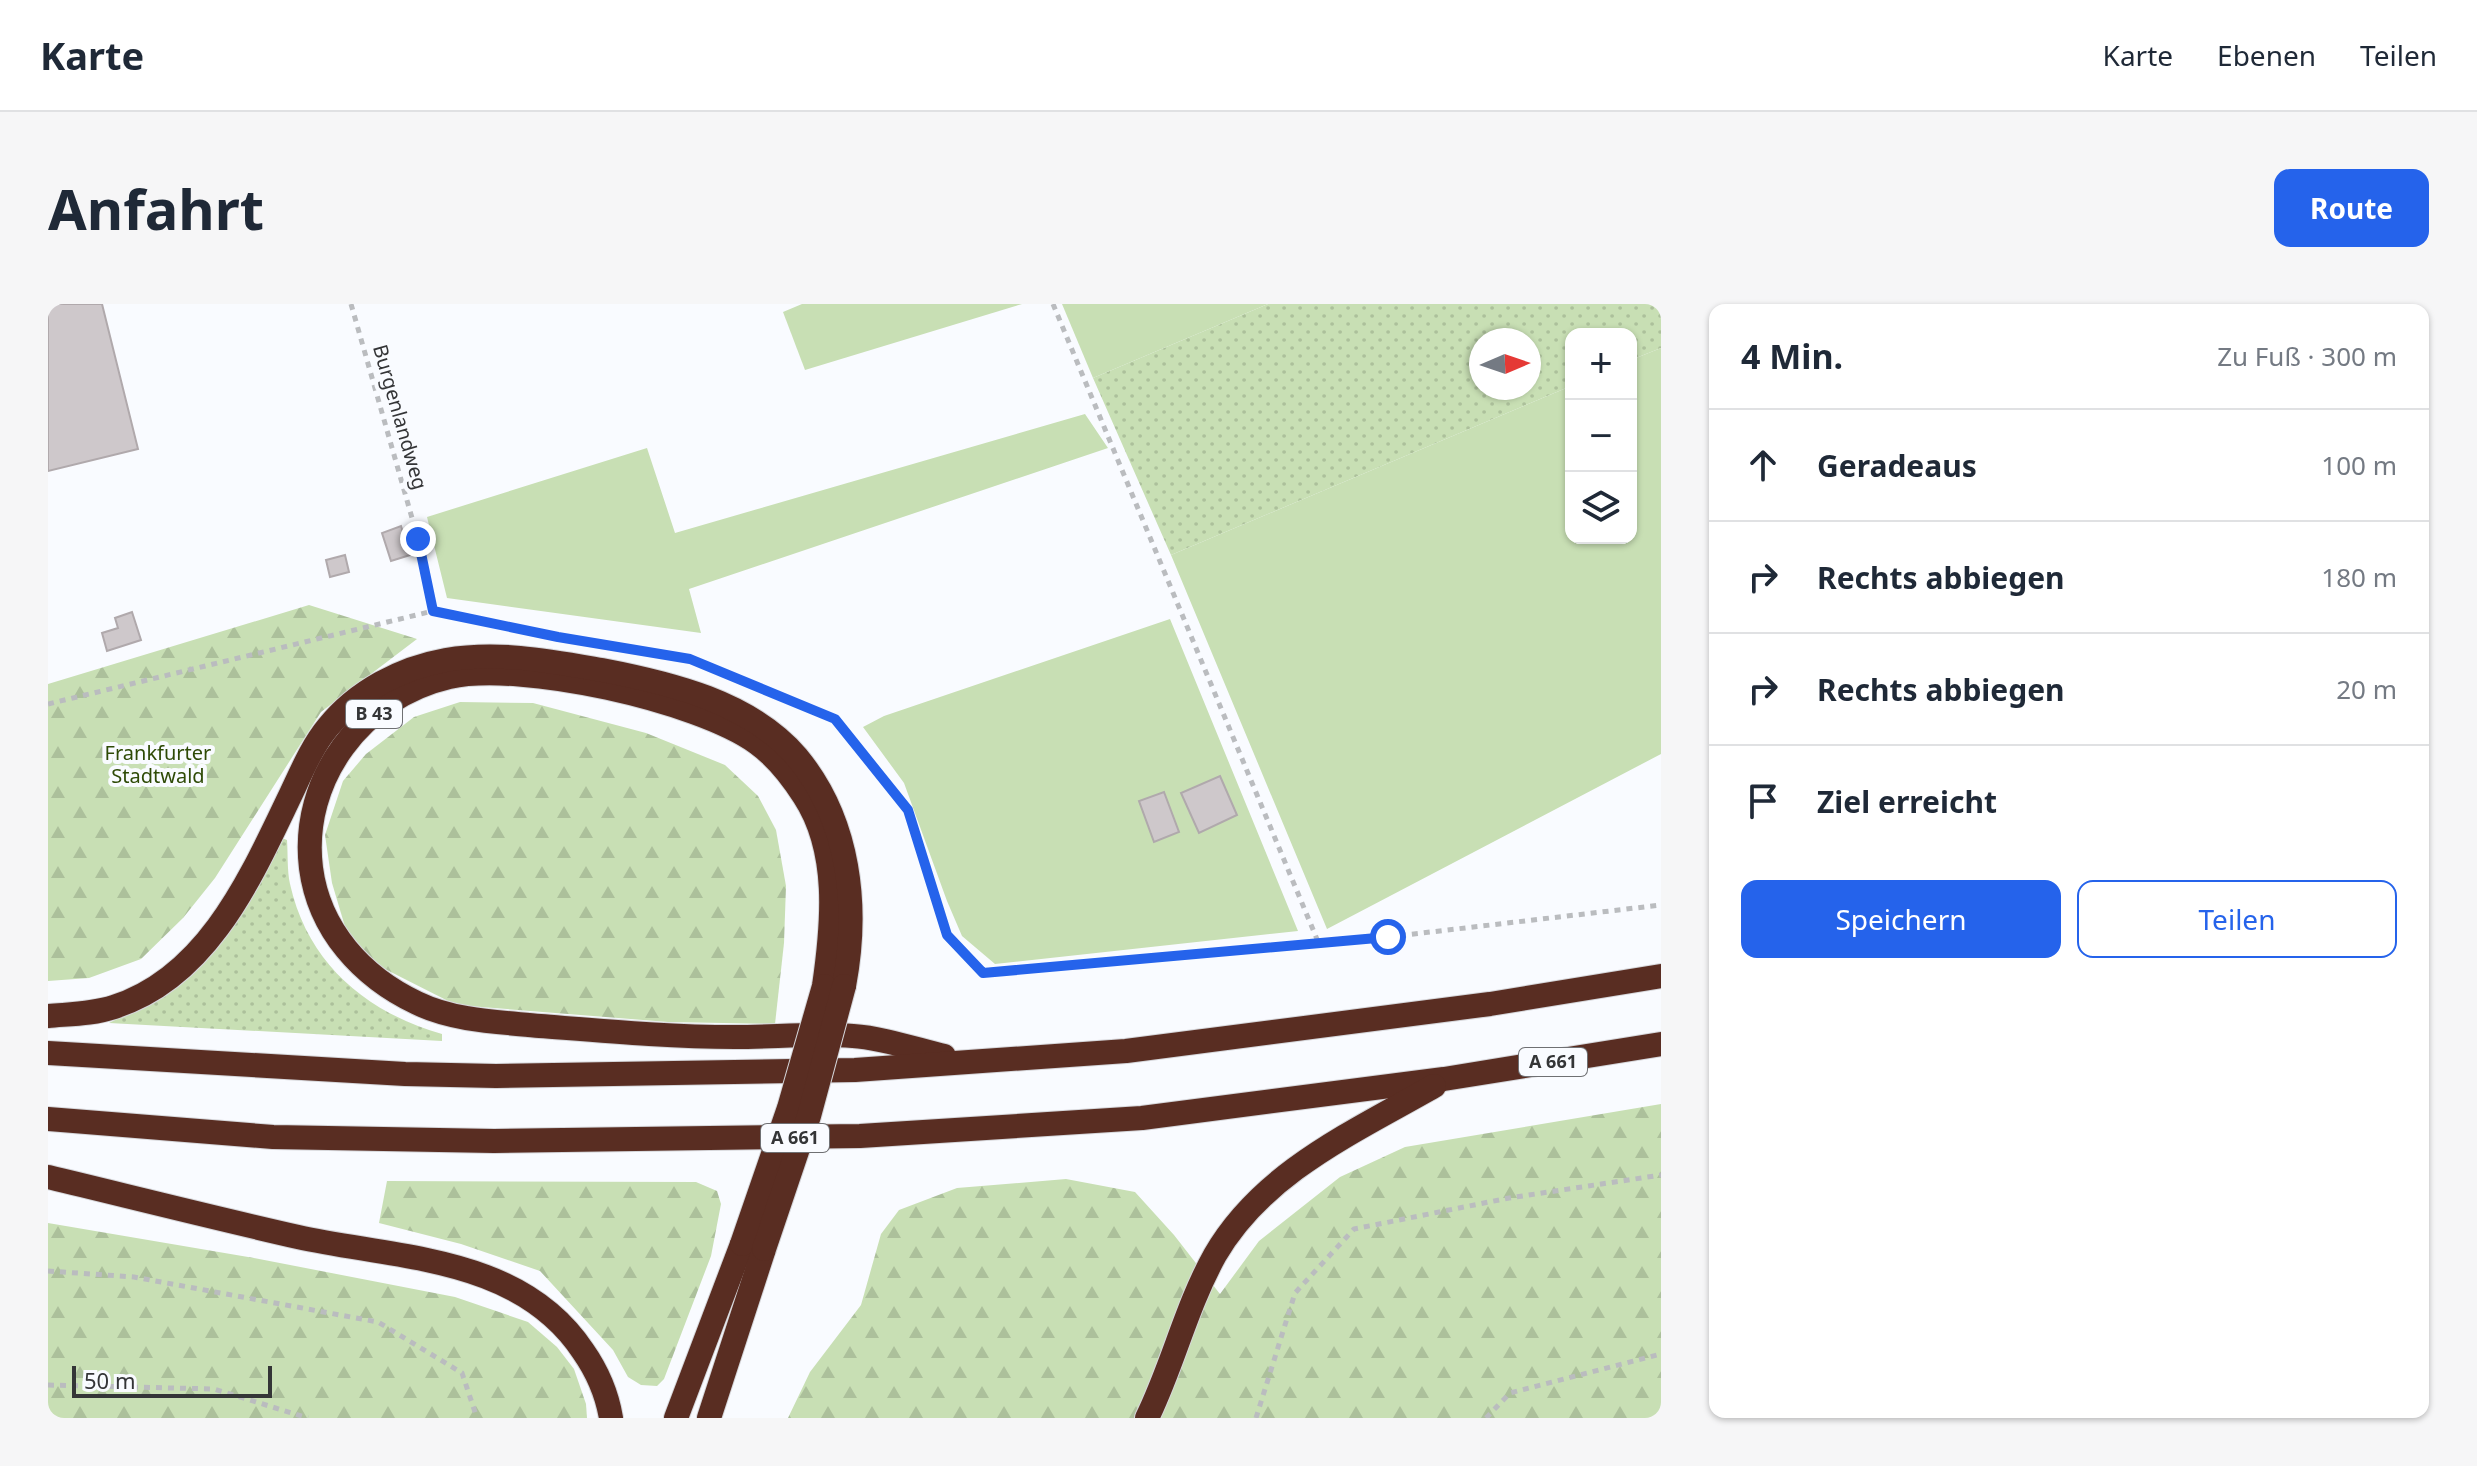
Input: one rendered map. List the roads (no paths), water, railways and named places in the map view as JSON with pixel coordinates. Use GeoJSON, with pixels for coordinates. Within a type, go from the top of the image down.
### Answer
{"type":"FeatureCollection","features":[{"type":"Feature","properties":{"kind":"highway","name":"A 661"},"geometry":{"type":"LineString","coordinates":[[48,1016],[112,1008],[134,999],[181,967],[204,945],[247,883],[325,729],[346,707],[374,688],[409,671],[447,660],[493,656],[537,659],[682,688],[715,701],[775,736],[795,756],[824,797],[844,854],[852,920],[850,952],[834,986],[809,1116],[676,1418]]}},
{"type":"Feature","properties":{"kind":"highway","name":"B 43"},"geometry":{"type":"LineString","coordinates":[[834,986],[832,903],[828,870],[815,816],[804,795],[759,745],[710,718],[621,690],[535,676],[493,672],[464,674],[415,688],[391,700],[351,736],[324,776],[310,828],[310,857],[320,905],[332,930],[372,977],[420,1005],[475,1019],[609,1032],[730,1037],[854,1036],[970,1062]]}},
{"type":"Feature","properties":{"kind":"highway"},"geometry":{"type":"LineString","coordinates":[[48,1053],[286,1069],[496,1076],[855,1070],[1126,1051],[1490,1004],[1661,976]]}},
{"type":"Feature","properties":{"kind":"highway","name":"A 661"},"geometry":{"type":"LineString","coordinates":[[48,1119],[273,1137],[494,1141],[860,1136],[1142,1118],[1444,1079],[1661,1044]]}},
{"type":"Feature","properties":{"kind":"highway","name":"A 661"},"geometry":{"type":"LineString","coordinates":[[1147,1418],[1200,1285],[1231,1229],[1262,1196],[1295,1168],[1444,1079]]}},
{"type":"Feature","properties":{"kind":"highway"},"geometry":{"type":"LineString","coordinates":[[48,1177],[301,1237],[409,1255],[482,1275],[526,1296],[550,1312],[572,1334],[604,1390],[611,1418]]}},
{"type":"Feature","properties":{"kind":"highway","name":"A 661"},"geometry":{"type":"LineString","coordinates":[[709,1418],[753,1246]]}},
{"type":"Feature","properties":{"kind":"park label","name":"Frankfurter Stadtwald"},"geometry":{"type":"Point","coordinates":[158,764]}}]}
